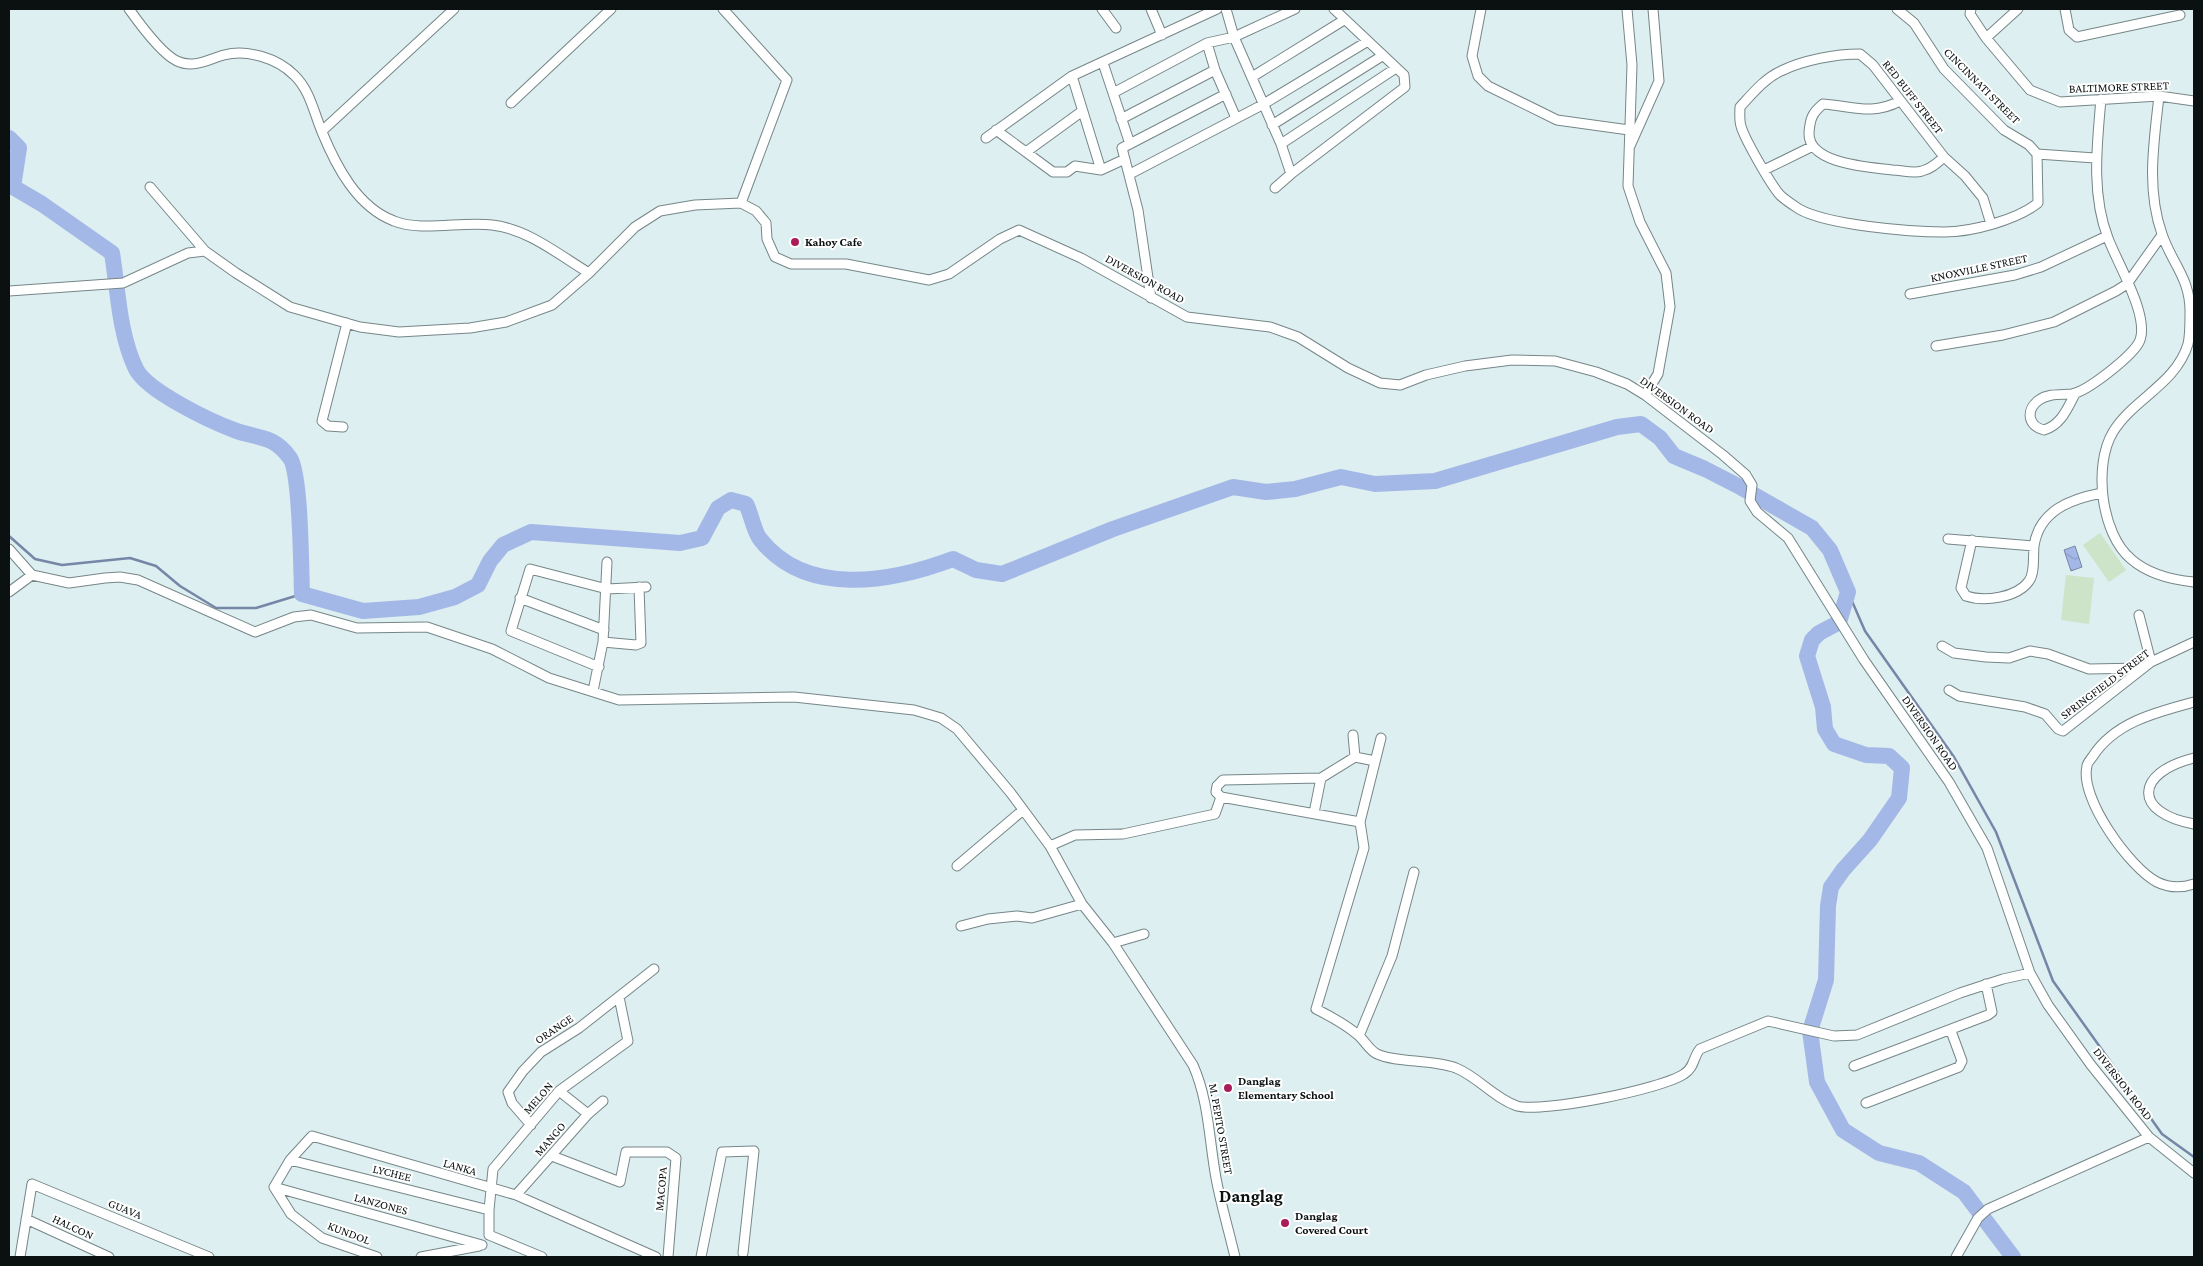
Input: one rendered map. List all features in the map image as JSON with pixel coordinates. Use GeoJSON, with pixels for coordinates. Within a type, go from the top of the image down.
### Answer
{"type":"FeatureCollection","features":[{"type":"Feature","properties":{"kind":"street"},"geometry":{"type":"LineString","coordinates":[[129,9],[167,55],[177,62],[198,64],[236,52],[250,53],[283,66],[295,76],[309,97],[340,170],[354,190],[368,204],[394,221],[406,224],[472,224],[504,227],[528,236],[589,274]]}},
{"type":"Feature","properties":{"kind":"street"},"geometry":{"type":"LineString","coordinates":[[322,131],[454,9]]}},
{"type":"Feature","properties":{"kind":"street"},"geometry":{"type":"LineString","coordinates":[[511,103],[611,9]]}},
{"type":"Feature","properties":{"kind":"street"},"geometry":{"type":"LineString","coordinates":[[150,187],[205,251],[290,307],[347,324],[399,332],[470,328],[506,322],[552,305],[589,274],[635,226],[654,214],[695,205],[741,203],[787,80],[723,9]]}},
{"type":"Feature","properties":{"kind":"street"},"geometry":{"type":"LineString","coordinates":[[1102,9],[1116,28]]}},
{"type":"Feature","properties":{"kind":"street"},"geometry":{"type":"LineString","coordinates":[[1151,9],[1162,35]]}},
{"type":"Feature","properties":{"kind":"street"},"geometry":{"type":"LineString","coordinates":[[986,138],[1072,76],[1217,9]]}},
{"type":"Feature","properties":{"kind":"street"},"geometry":{"type":"LineString","coordinates":[[1226,9],[1234,37],[1262,105],[1281,144],[1290,174]]}},
{"type":"Feature","properties":{"kind":"street"},"geometry":{"type":"LineString","coordinates":[[1112,93],[1207,43],[1234,37],[1295,9]]}},
{"type":"Feature","properties":{"kind":"street"},"geometry":{"type":"LineString","coordinates":[[1275,188],[1290,174],[1405,88],[1404,75],[1334,9]]}},
{"type":"Feature","properties":{"kind":"street"},"geometry":{"type":"LineString","coordinates":[[1481,9],[1472,56],[1478,76],[1488,86],[1557,120],[1629,130]]}},
{"type":"Feature","properties":{"kind":"street"},"geometry":{"type":"LineString","coordinates":[[1627,9],[1632,66],[1628,186],[1640,222],[1666,273],[1670,307],[1658,374],[1645,395]]}},
{"type":"Feature","properties":{"kind":"street"},"geometry":{"type":"LineString","coordinates":[[1629,148],[1659,81],[1653,9]]}},
{"type":"Feature","properties":{"kind":"street","name":"CINCINNATI STREET"},"geometry":{"type":"LineString","coordinates":[[1897,9],[1914,23],[1944,68],[2004,130],[2029,145],[2037,154]]}},
{"type":"Feature","properties":{"kind":"street","name":"BALTIMORE STREET"},"geometry":{"type":"LineString","coordinates":[[1971,9],[1970,14],[1986,38],[2030,90],[2060,102],[2159,96],[2194,101]]}},
{"type":"Feature","properties":{"kind":"street"},"geometry":{"type":"LineString","coordinates":[[1986,38],[2018,9]]}},
{"type":"Feature","properties":{"kind":"street"},"geometry":{"type":"LineString","coordinates":[[2065,9],[2069,30],[2077,37],[2180,15]]}},
{"type":"Feature","properties":{"kind":"street"},"geometry":{"type":"LineString","coordinates":[[1252,77],[1344,20]]}},
{"type":"Feature","properties":{"kind":"street"},"geometry":{"type":"LineString","coordinates":[[1130,174],[1262,105],[1368,41]]}},
{"type":"Feature","properties":{"kind":"street"},"geometry":{"type":"LineString","coordinates":[[1207,43],[1215,70],[1236,118]]}},
{"type":"Feature","properties":{"kind":"street","name":"RED BUFF STREET"},"geometry":{"type":"LineString","coordinates":[[1991,224],[1984,198],[1966,176],[1944,157],[1873,65],[1860,54],[1836,54],[1781,71],[1756,90],[1740,107],[1740,125],[1764,170],[1781,196],[1799,209],[1819,217],[1859,225],[1946,232],[1991,224],[2027,211],[2038,203],[2037,154]]}},
{"type":"Feature","properties":{"kind":"street"},"geometry":{"type":"LineString","coordinates":[[1272,125],[1382,56]]}},
{"type":"Feature","properties":{"kind":"street"},"geometry":{"type":"LineString","coordinates":[[1103,63],[1130,144]]}},
{"type":"Feature","properties":{"kind":"street"},"geometry":{"type":"LineString","coordinates":[[1281,144],[1396,68]]}},
{"type":"Feature","properties":{"kind":"street"},"geometry":{"type":"LineString","coordinates":[[1121,119],[1215,70]]}},
{"type":"Feature","properties":{"kind":"street"},"geometry":{"type":"LineString","coordinates":[[1072,76],[1101,170]]}},
{"type":"Feature","properties":{"kind":"street"},"geometry":{"type":"LineString","coordinates":[[1151,298],[1146,254],[1130,174],[1122,148],[1226,94]]}},
{"type":"Feature","properties":{"kind":"street"},"geometry":{"type":"LineString","coordinates":[[2159,96],[2152,157],[2153,200],[2162,235],[2188,286],[2190,312],[2188,344],[2176,369],[2128,411],[2112,434],[2104,461],[2101,480],[2102,493],[2114,536],[2130,559],[2153,572],[2179,580],[2194,582]]}},
{"type":"Feature","properties":{"kind":"street"},"geometry":{"type":"LineString","coordinates":[[2075,394],[2041,398],[2031,408],[2030,420],[2032,424],[2044,430],[2052,428],[2062,418],[2075,394],[2117,367],[2138,343],[2143,328],[2140,310],[2107,236],[2099,207],[2095,158],[2101,99]]}},
{"type":"Feature","properties":{"kind":"street"},"geometry":{"type":"LineString","coordinates":[[1900,101],[1887,108],[1864,111],[1823,104],[1812,114],[1809,139],[1811,147],[1823,156],[1837,160],[1872,168],[1920,172],[1933,167],[1944,157]]}},
{"type":"Feature","properties":{"kind":"street"},"geometry":{"type":"LineString","coordinates":[[1026,152],[1082,112]]}},
{"type":"Feature","properties":{"kind":"street"},"geometry":{"type":"LineString","coordinates":[[996,130],[1053,172],[1067,172],[1075,166],[1101,170],[1126,159]]}},
{"type":"Feature","properties":{"kind":"street"},"geometry":{"type":"LineString","coordinates":[[1764,170],[1811,147]]}},
{"type":"Feature","properties":{"kind":"street"},"geometry":{"type":"LineString","coordinates":[[2037,154],[2095,158]]}},
{"type":"Feature","properties":{"kind":"street","name":"DIVERSION ROAD"},"geometry":{"type":"LineString","coordinates":[[741,203],[756,211],[766,223],[767,239],[775,257],[791,264],[846,264],[929,280],[949,274],[1000,239],[1019,230],[1081,258],[1187,317],[1270,327],[1298,337],[1348,368],[1380,383],[1400,385],[1426,375],[1465,366],[1512,360],[1555,362],[1596,372],[1627,384],[1645,395],[1746,475],[1752,485],[1750,501],[1757,512],[1788,538],[1864,660],[1949,782],[1987,848],[2030,973],[2048,1005],[2091,1065],[2149,1137],[2194,1173]]}},
{"type":"Feature","properties":{"kind":"street"},"geometry":{"type":"LineString","coordinates":[[1936,346],[2003,335],[2054,322],[2127,284],[2162,235]]}},
{"type":"Feature","properties":{"kind":"street","name":"KNOXVILLE STREET"},"geometry":{"type":"LineString","coordinates":[[1910,294],[2014,275],[2041,267],[2107,236]]}},
{"type":"Feature","properties":{"kind":"street"},"geometry":{"type":"LineString","coordinates":[[9,291],[123,283],[188,253],[205,251]]}},
{"type":"Feature","properties":{"kind":"street"},"geometry":{"type":"LineString","coordinates":[[343,427],[328,426],[322,422],[347,324]]}},
{"type":"Feature","properties":{"kind":"street"},"geometry":{"type":"LineString","coordinates":[[1972,540],[1961,588],[1966,596],[1976,599],[1995,598],[2020,590],[2030,580],[2036,531],[2046,516],[2082,497],[2102,493]]}},
{"type":"Feature","properties":{"kind":"street"},"geometry":{"type":"LineString","coordinates":[[1948,539],[2034,546]]}},
{"type":"Feature","properties":{"kind":"street"},"geometry":{"type":"LineString","coordinates":[[9,549],[32,576],[9,592]]}},
{"type":"Feature","properties":{"kind":"street"},"geometry":{"type":"LineString","coordinates":[[593,691],[604,642],[607,562]]}},
{"type":"Feature","properties":{"kind":"street"},"geometry":{"type":"LineString","coordinates":[[599,667],[511,631],[530,569],[606,589],[643,587],[641,643],[636,645],[604,642]]}},
{"type":"Feature","properties":{"kind":"street","name":"M. PEPITO STREET"},"geometry":{"type":"LineString","coordinates":[[32,576],[70,583],[105,578],[138,580],[255,632],[294,617],[311,615],[357,628],[427,628],[492,649],[549,678],[619,700],[780,696],[914,710],[941,718],[957,729],[1050,846],[1082,904],[1112,943],[1193,1065],[1202,1084],[1217,1179],[1235,1257]]}},
{"type":"Feature","properties":{"kind":"street"},"geometry":{"type":"LineString","coordinates":[[520,598],[604,630]]}},
{"type":"Feature","properties":{"kind":"street"},"geometry":{"type":"LineString","coordinates":[[1942,646],[1954,653],[1986,657],[2009,658],[2030,651],[2048,654],[2089,669],[2147,665],[2139,615]]}},
{"type":"Feature","properties":{"kind":"street","name":"SPRINGFIELD STREET"},"geometry":{"type":"LineString","coordinates":[[1949,690],[1959,696],[2025,707],[2045,714],[2058,729],[2063,731],[2147,665],[2194,642]]}},
{"type":"Feature","properties":{"kind":"street"},"geometry":{"type":"LineString","coordinates":[[2194,702],[2152,714],[2118,730],[2098,748],[2087,765],[2088,786],[2099,816],[2138,867],[2157,882],[2171,887],[2194,884]]}},
{"type":"Feature","properties":{"kind":"street"},"geometry":{"type":"LineString","coordinates":[[1353,736],[1354,757]]}},
{"type":"Feature","properties":{"kind":"street"},"geometry":{"type":"LineString","coordinates":[[1381,738],[1360,822],[1364,848],[1316,1010],[1338,1020],[1359,1036],[1375,1053],[1427,1060],[1457,1069],[1504,1100],[1518,1106],[1534,1108],[1577,1103],[1611,1096],[1676,1077],[1693,1066],[1700,1049],[1756,1024],[1776,1022],[1804,1030],[1843,1037],[1857,1034],[1986,984],[2030,973]]}},
{"type":"Feature","properties":{"kind":"street"},"geometry":{"type":"LineString","coordinates":[[1360,822],[1221,797],[1216,792],[1217,786],[1223,780],[1321,778],[1354,757],[1375,761]]}},
{"type":"Feature","properties":{"kind":"street"},"geometry":{"type":"LineString","coordinates":[[2194,758],[2158,773],[2152,780],[2148,791],[2151,801],[2159,810],[2173,819],[2194,824]]}},
{"type":"Feature","properties":{"kind":"street"},"geometry":{"type":"LineString","coordinates":[[1314,813],[1321,778]]}},
{"type":"Feature","properties":{"kind":"street"},"geometry":{"type":"LineString","coordinates":[[1050,846],[1075,835],[1124,834],[1215,814],[1221,797]]}},
{"type":"Feature","properties":{"kind":"street"},"geometry":{"type":"LineString","coordinates":[[957,866],[1023,810]]}},
{"type":"Feature","properties":{"kind":"street"},"geometry":{"type":"LineString","coordinates":[[1359,1036],[1392,956],[1414,872]]}},
{"type":"Feature","properties":{"kind":"street"},"geometry":{"type":"LineString","coordinates":[[961,926],[988,919],[1017,916],[1032,918],[1082,904]]}},
{"type":"Feature","properties":{"kind":"street"},"geometry":{"type":"LineString","coordinates":[[1112,943],[1144,934]]}},
{"type":"Feature","properties":{"kind":"street","name":"ORANGE"},"geometry":{"type":"LineString","coordinates":[[531,1125],[512,1103],[508,1092],[523,1071],[541,1052],[654,969]]}},
{"type":"Feature","properties":{"kind":"street"},"geometry":{"type":"LineString","coordinates":[[1854,1066],[1988,1016],[1992,1012],[1986,984]]}},
{"type":"Feature","properties":{"kind":"street","name":"MELON"},"geometry":{"type":"LineString","coordinates":[[489,1235],[489,1210],[493,1169],[559,1091],[628,1041],[619,996]]}},
{"type":"Feature","properties":{"kind":"street"},"geometry":{"type":"LineString","coordinates":[[1866,1103],[1959,1067],[1962,1061],[1951,1031]]}},
{"type":"Feature","properties":{"kind":"street"},"geometry":{"type":"LineString","coordinates":[[559,1091],[588,1114]]}},
{"type":"Feature","properties":{"kind":"street","name":"MANGO"},"geometry":{"type":"LineString","coordinates":[[516,1195],[588,1114],[603,1101]]}},
{"type":"Feature","properties":{"kind":"street","name":"LANKA"},"geometry":{"type":"LineString","coordinates":[[274,1188],[290,1160],[312,1136],[516,1195],[656,1257]]}},
{"type":"Feature","properties":{"kind":"street"},"geometry":{"type":"LineString","coordinates":[[1956,1257],[1978,1218],[1988,1209],[2149,1137]]}},
{"type":"Feature","properties":{"kind":"street"},"geometry":{"type":"LineString","coordinates":[[701,1257],[722,1152],[754,1151],[743,1253]]}},
{"type":"Feature","properties":{"kind":"street","name":"MACOPA"},"geometry":{"type":"LineString","coordinates":[[552,1156],[620,1182],[626,1152],[667,1152],[676,1158],[668,1257]]}},
{"type":"Feature","properties":{"kind":"street","name":"LYCHEE"},"geometry":{"type":"LineString","coordinates":[[290,1160],[489,1210]]}},
{"type":"Feature","properties":{"kind":"street","name":"GUAVA"},"geometry":{"type":"LineString","coordinates":[[26,1219],[32,1184],[209,1257]]}},
{"type":"Feature","properties":{"kind":"street","name":"LANZONES"},"geometry":{"type":"LineString","coordinates":[[274,1188],[482,1245]]}},
{"type":"Feature","properties":{"kind":"street","name":"KUNDOL"},"geometry":{"type":"LineString","coordinates":[[274,1188],[291,1214],[322,1238],[377,1257]]}},
{"type":"Feature","properties":{"kind":"street"},"geometry":{"type":"LineString","coordinates":[[19,1256],[26,1219]]}},
{"type":"Feature","properties":{"kind":"street","name":"HALCON"},"geometry":{"type":"LineString","coordinates":[[26,1219],[109,1257]]}},
{"type":"Feature","properties":{"kind":"street"},"geometry":{"type":"LineString","coordinates":[[421,1257],[482,1245],[489,1235],[542,1257]]}},
{"type":"Feature","properties":{"kind":"green space"},"geometry":{"type":"Polygon","coordinates":[[[2100,533],[2126,570],[2109,582],[2083,545],[2100,533]]]}},
{"type":"Feature","properties":{"kind":"green space"},"geometry":{"type":"Polygon","coordinates":[[[2066,575],[2094,578],[2089,624],[2061,620],[2066,575]]]}},
{"type":"Feature","properties":{"kind":"water"},"geometry":{"type":"Polygon","coordinates":[[[2075,546],[2082,567],[2071,571],[2064,550],[2075,546]]]}},
{"type":"Feature","properties":{"kind":"waterway"},"geometry":{"type":"LineString","coordinates":[[9,138],[19,148],[13,187],[42,204],[112,253],[126,341],[136,369],[142,378],[166,396],[195,413],[242,433],[271,441],[284,450],[290,458],[294,467],[298,502],[302,594],[363,611],[419,607],[455,597],[478,585],[490,561],[503,545],[531,532],[680,543],[702,538],[718,508],[731,500],[746,504],[758,536],[779,558],[801,570],[825,577],[851,580],[877,578],[904,574],[953,559],[976,570],[1002,574],[1113,529],[1233,487],[1266,492],[1295,489],[1341,477],[1375,484],[1435,481],[1617,427],[1641,424],[1660,438],[1674,456],[1742,488],[1812,528],[1830,550],[1848,592],[1840,619]]}},
{"type":"Feature","properties":{"kind":"waterway"},"geometry":{"type":"LineString","coordinates":[[9,536],[35,559],[62,565],[130,558],[156,566],[180,586],[216,608],[256,608],[302,594]]}},
{"type":"Feature","properties":{"kind":"waterway"},"geometry":{"type":"LineString","coordinates":[[1848,592],[1865,631],[1954,757],[1996,832],[2053,981],[2162,1134],[2194,1157]]}},
{"type":"Feature","properties":{"kind":"waterway"},"geometry":{"type":"LineString","coordinates":[[1836,624],[1819,633],[1812,640],[1807,656],[1823,707],[1825,729],[1834,744],[1866,755],[1889,756],[1902,768],[1899,798],[1870,840],[1843,870],[1831,887],[1828,906],[1826,980],[1810,1031],[1817,1082],[1843,1130],[1879,1153],[1919,1163],[1964,1192],[2013,1257]]}},
{"type":"Feature","properties":{"kind":"place","name":"Kahoy Cafe"},"geometry":{"type":"Point","coordinates":[795,242]}},
{"type":"Feature","properties":{"kind":"place","name":"Danglag Elementary School"},"geometry":{"type":"Point","coordinates":[1228,1088]}},
{"type":"Feature","properties":{"kind":"place","name":"Danglag Covered Court"},"geometry":{"type":"Point","coordinates":[1285,1223]}},
{"type":"Feature","properties":{"kind":"district","name":"Danglag"},"geometry":{"type":"Point","coordinates":[1251,1196]}}]}
